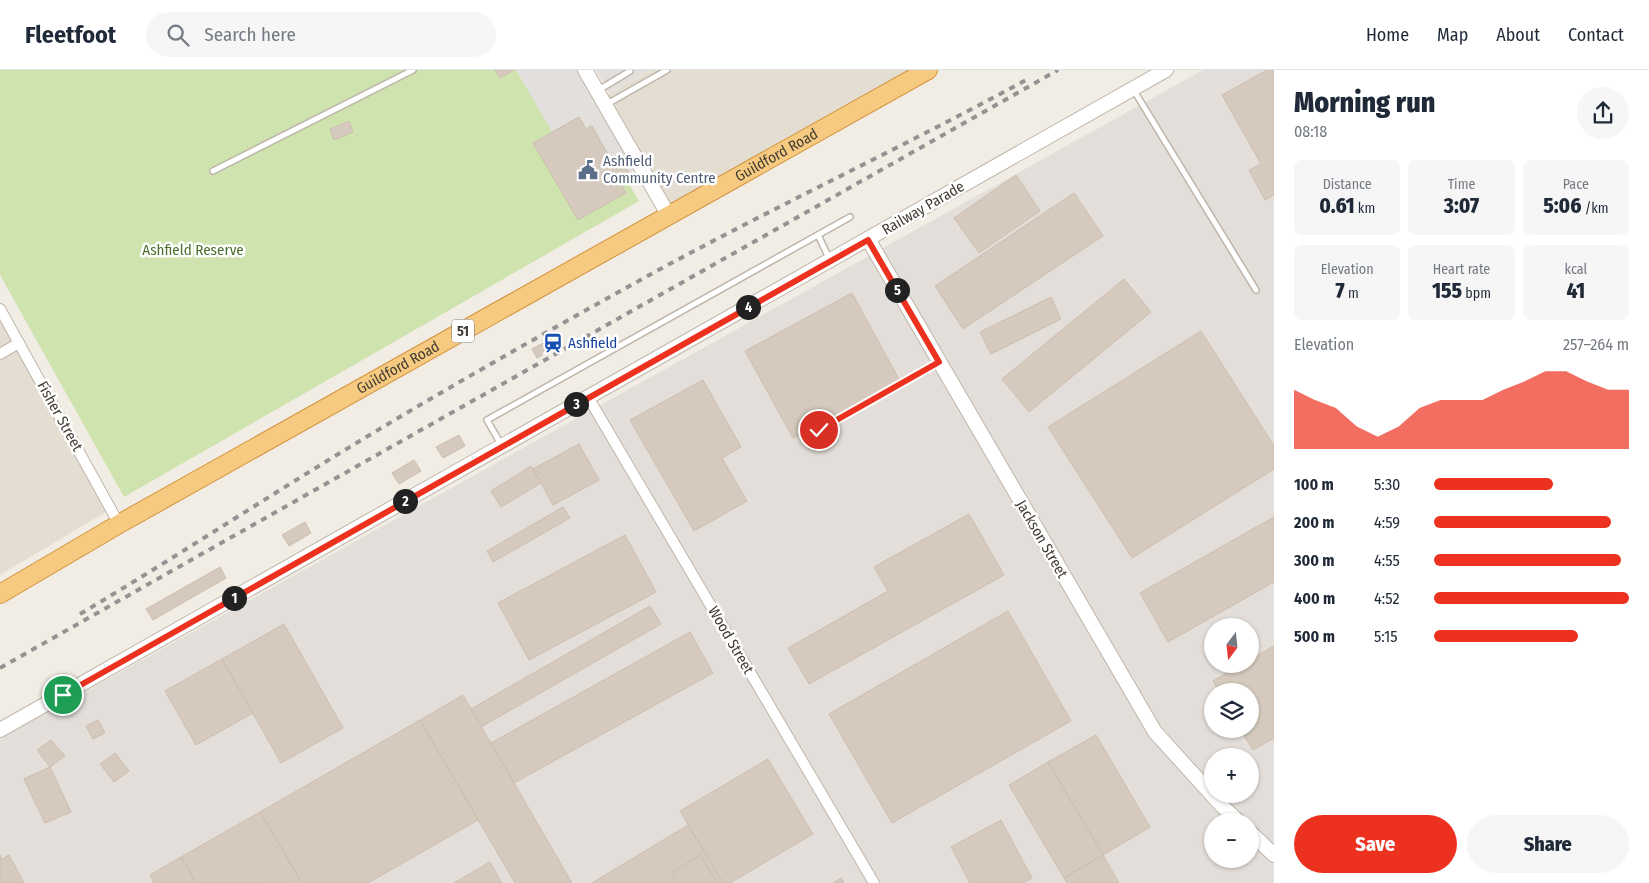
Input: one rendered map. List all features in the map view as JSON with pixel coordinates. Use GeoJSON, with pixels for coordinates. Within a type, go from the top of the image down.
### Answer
{"type":"FeatureCollection","features":[{"type":"Feature","properties":{"kind":"highway","name":"Guildford Road"},"geometry":{"type":"LineString","coordinates":[[0,594],[119,524],[928,70]]}},
{"type":"Feature","properties":{"kind":"street"},"geometry":{"type":"LineString","coordinates":[[584,70],[668,216]]}},
{"type":"Feature","properties":{"kind":"street","name":"Railway Parade"},"geometry":{"type":"LineString","coordinates":[[0,730],[1166,70]]}},
{"type":"Feature","properties":{"kind":"street","name":"Jackson Street"},"geometry":{"type":"LineString","coordinates":[[868,240],[1155,732],[1229,813]]}},
{"type":"Feature","properties":{"kind":"street","name":"Fisher Street"},"geometry":{"type":"LineString","coordinates":[[0,309],[119,524]]}},
{"type":"Feature","properties":{"kind":"street"},"geometry":{"type":"LineString","coordinates":[[0,354],[19,344]]}},
{"type":"Feature","properties":{"kind":"street","name":"Wood Street"},"geometry":{"type":"LineString","coordinates":[[588,398],[874,883]]}},
{"type":"Feature","properties":{"kind":"street"},"geometry":{"type":"LineString","coordinates":[[1259,841],[1274,855]]}},
{"type":"Feature","properties":{"kind":"lane"},"geometry":{"type":"LineString","coordinates":[[213,171],[413,70]]}},
{"type":"Feature","properties":{"kind":"lane"},"geometry":{"type":"LineString","coordinates":[[597,91],[629,70]]}},
{"type":"Feature","properties":{"kind":"lane"},"geometry":{"type":"LineString","coordinates":[[605,105],[667,70]]}},
{"type":"Feature","properties":{"kind":"lane"},"geometry":{"type":"LineString","coordinates":[[1132,89],[1256,290]]}},
{"type":"Feature","properties":{"kind":"lane"},"geometry":{"type":"LineString","coordinates":[[502,446],[487,420],[850,217]]}},
{"type":"Feature","properties":{"kind":"lane"},"geometry":{"type":"LineString","coordinates":[[818,235],[830,260]]}},
{"type":"Feature","properties":{"kind":"lane"},"geometry":{"type":"LineString","coordinates":[[819,430],[939,362]]}},
{"type":"Feature","properties":{"kind":"shaded area"},"geometry":{"type":"Polygon","coordinates":[[[516,70],[585,70],[641,168],[629,173],[623,163],[615,167],[592,126],[586,129],[579,117],[552,132],[516,70]]]}},
{"type":"Feature","properties":{"kind":"shaded area"},"geometry":{"type":"Polygon","coordinates":[[[596,70],[648,70],[649,71],[609,93],[596,70]]]}},
{"type":"Feature","properties":{"kind":"shaded area"},"geometry":{"type":"Polygon","coordinates":[[[651,70],[928,70],[669,216],[601,98],[651,70]]]}},
{"type":"Feature","properties":{"kind":"shaded area"},"geometry":{"type":"Polygon","coordinates":[[[1203,70],[1274,70],[1274,883],[0,883],[0,739],[1203,70]]]}},
{"type":"Feature","properties":{"kind":"shaded area"},"geometry":{"type":"Polygon","coordinates":[[[0,309],[111,509],[0,575],[0,309]]]}},
{"type":"Feature","properties":{"kind":"green space","name":"Ashfield Reserve"},"geometry":{"type":"Polygon","coordinates":[[[0,70],[562,70],[639,201],[124,497],[0,275],[0,70]]]}},
{"type":"Feature","properties":{"kind":"building"},"geometry":{"type":"Polygon","coordinates":[[[495,70],[514,70],[500,78],[495,70]]]}},
{"type":"Feature","properties":{"kind":"building"},"geometry":{"type":"Polygon","coordinates":[[[1267,70],[1274,70],[1274,195],[1265,200],[1249,170],[1261,164],[1222,95],[1267,70]]]}},
{"type":"Feature","properties":{"kind":"building","name":"Ashfield Community Centre"},"geometry":{"type":"Polygon","coordinates":[[[579,117],[586,129],[592,126],[615,167],[623,163],[629,173],[618,179],[626,193],[578,220],[533,143],[579,117]]]}},
{"type":"Feature","properties":{"kind":"building"},"geometry":{"type":"Polygon","coordinates":[[[349,121],[353,132],[334,140],[330,129],[349,121]]]}},
{"type":"Feature","properties":{"kind":"building"},"geometry":{"type":"Polygon","coordinates":[[[1016,175],[1040,211],[979,253],[954,218],[1016,175]]]}},
{"type":"Feature","properties":{"kind":"building"},"geometry":{"type":"Polygon","coordinates":[[[1074,193],[1103,236],[963,329],[935,286],[1074,193]]]}},
{"type":"Feature","properties":{"kind":"building"},"geometry":{"type":"Polygon","coordinates":[[[1124,279],[1151,312],[1029,412],[1002,379],[1124,279]]]}},
{"type":"Feature","properties":{"kind":"building"},"geometry":{"type":"Polygon","coordinates":[[[852,293],[900,381],[793,438],[745,351],[852,293]]]}},
{"type":"Feature","properties":{"kind":"building"},"geometry":{"type":"Polygon","coordinates":[[[1051,297],[1061,319],[991,354],[980,332],[1051,297]]]}},
{"type":"Feature","properties":{"kind":"building"},"geometry":{"type":"Polygon","coordinates":[[[1201,331],[1274,446],[1274,469],[1132,558],[1048,427],[1201,331]]]}},
{"type":"Feature","properties":{"kind":"building"},"geometry":{"type":"Polygon","coordinates":[[[551,339],[555,348],[537,358],[532,349],[551,339]]]}},
{"type":"Feature","properties":{"kind":"building"},"geometry":{"type":"Polygon","coordinates":[[[703,380],[741,447],[722,458],[747,501],[694,531],[630,420],[703,380]]]}},
{"type":"Feature","properties":{"kind":"building"},"geometry":{"type":"Polygon","coordinates":[[[459,435],[465,446],[443,458],[436,447],[459,435]]]}},
{"type":"Feature","properties":{"kind":"building"},"geometry":{"type":"Polygon","coordinates":[[[579,444],[599,480],[553,505],[533,469],[579,444]]]}},
{"type":"Feature","properties":{"kind":"building"},"geometry":{"type":"Polygon","coordinates":[[[414,460],[421,471],[399,484],[392,473],[414,460]]]}},
{"type":"Feature","properties":{"kind":"building"},"geometry":{"type":"Polygon","coordinates":[[[531,466],[541,483],[501,507],[491,491],[531,466]]]}},
{"type":"Feature","properties":{"kind":"building"},"geometry":{"type":"Polygon","coordinates":[[[563,507],[570,518],[493,562],[487,551],[563,507]]]}},
{"type":"Feature","properties":{"kind":"building"},"geometry":{"type":"Polygon","coordinates":[[[969,514],[1004,575],[809,684],[788,648],[888,591],[874,567],[969,514]]]}},
{"type":"Feature","properties":{"kind":"building"},"geometry":{"type":"Polygon","coordinates":[[[1274,517],[1274,582],[1210,618],[1204,618],[1204,622],[1168,642],[1140,593],[1274,517]]]}},
{"type":"Feature","properties":{"kind":"building"},"geometry":{"type":"Polygon","coordinates":[[[305,522],[311,533],[289,546],[282,535],[305,522]]]}},
{"type":"Feature","properties":{"kind":"building"},"geometry":{"type":"Polygon","coordinates":[[[625,535],[656,592],[529,660],[498,603],[625,535]]]}},
{"type":"Feature","properties":{"kind":"building"},"geometry":{"type":"Polygon","coordinates":[[[220,567],[226,578],[153,620],[146,609],[220,567]]]}},
{"type":"Feature","properties":{"kind":"building"},"geometry":{"type":"Polygon","coordinates":[[[650,606],[661,624],[481,727],[471,709],[650,606]]]}},
{"type":"Feature","properties":{"kind":"building"},"geometry":{"type":"Polygon","coordinates":[[[1008,611],[1071,721],[892,823],[829,714],[1008,611]]]}},
{"type":"Feature","properties":{"kind":"building"},"geometry":{"type":"Polygon","coordinates":[[[284,624],[343,728],[281,763],[222,659],[284,624]]]}},
{"type":"Feature","properties":{"kind":"building"},"geometry":{"type":"Polygon","coordinates":[[[690,632],[713,673],[514,783],[491,743],[690,632]]]}},
{"type":"Feature","properties":{"kind":"building"},"geometry":{"type":"Polygon","coordinates":[[[1274,646],[1274,738],[1256,748],[1252,748],[1246,738],[1259,738],[1259,683],[1214,683],[1213,681],[1227,673],[1259,673],[1259,655],[1274,646]]]}},
{"type":"Feature","properties":{"kind":"building"},"geometry":{"type":"Polygon","coordinates":[[[222,659],[253,713],[196,745],[165,691],[222,659]]]}},
{"type":"Feature","properties":{"kind":"building"},"geometry":{"type":"Polygon","coordinates":[[[463,695],[572,883],[515,883],[420,720],[463,695]]]}},
{"type":"Feature","properties":{"kind":"building"},"geometry":{"type":"Polygon","coordinates":[[[98,720],[105,733],[93,739],[86,726],[98,720]]]}},
{"type":"Feature","properties":{"kind":"building"},"geometry":{"type":"Polygon","coordinates":[[[420,720],[478,820],[368,883],[302,883],[260,812],[420,720]]]}},
{"type":"Feature","properties":{"kind":"building"},"geometry":{"type":"Polygon","coordinates":[[[1096,735],[1150,827],[1103,855],[1048,762],[1096,735]]]}},
{"type":"Feature","properties":{"kind":"building"},"geometry":{"type":"Polygon","coordinates":[[[51,740],[65,756],[50,767],[37,750],[51,740]]]}},
{"type":"Feature","properties":{"kind":"building"},"geometry":{"type":"Polygon","coordinates":[[[115,753],[129,771],[114,782],[100,764],[115,753]]]}},
{"type":"Feature","properties":{"kind":"building"},"geometry":{"type":"Polygon","coordinates":[[[768,759],[813,834],[730,883],[723,883],[680,811],[768,759]]]}},
{"type":"Feature","properties":{"kind":"building"},"geometry":{"type":"Polygon","coordinates":[[[1048,762],[1103,855],[1064,878],[1009,785],[1048,762]]]}},
{"type":"Feature","properties":{"kind":"building"},"geometry":{"type":"Polygon","coordinates":[[[50,767],[71,812],[45,823],[24,779],[50,767]]]}},
{"type":"Feature","properties":{"kind":"building"},"geometry":{"type":"Polygon","coordinates":[[[260,812],[301,882],[196,883],[181,857],[260,812]]]}},
{"type":"Feature","properties":{"kind":"building"},"geometry":{"type":"Polygon","coordinates":[[[1001,820],[1032,878],[1023,883],[970,883],[951,847],[1001,820]]]}},
{"type":"Feature","properties":{"kind":"building"},"geometry":{"type":"Polygon","coordinates":[[[688,825],[723,883],[592,883],[688,825]]]}},
{"type":"Feature","properties":{"kind":"building"},"geometry":{"type":"Polygon","coordinates":[[[0,855],[2,859],[9,855],[24,883],[0,883],[0,855]]]}},
{"type":"Feature","properties":{"kind":"building"},"geometry":{"type":"Polygon","coordinates":[[[700,855],[716,881],[713,883],[677,883],[671,873],[700,855]]]}},
{"type":"Feature","properties":{"kind":"building"},"geometry":{"type":"Polygon","coordinates":[[[1103,855],[1119,883],[1067,883],[1064,878],[1103,855]]]}},
{"type":"Feature","properties":{"kind":"building"},"geometry":{"type":"Polygon","coordinates":[[[181,857],[196,883],[154,883],[150,875],[181,857]]]}},
{"type":"Feature","properties":{"kind":"building"},"geometry":{"type":"Polygon","coordinates":[[[490,862],[502,883],[454,883],[490,862]]]}},
{"type":"Feature","properties":{"kind":"building"},"geometry":{"type":"Polygon","coordinates":[[[841,878],[844,883],[833,883],[841,878]]]}},
{"type":"Feature","properties":{"kind":"railway"},"geometry":{"type":"LineString","coordinates":[[0,668],[1058,70]]}},
{"type":"Feature","properties":{"kind":"railway"},"geometry":{"type":"LineString","coordinates":[[80,614],[307,473],[535,339],[699,248],[1026,80]]}},
{"type":"Feature","properties":{"kind":"place","name":"Ashfield Community Centre"},"geometry":{"type":"Point","coordinates":[588,170]}},
{"type":"Feature","properties":{"kind":"place","name":"Ashfield"},"geometry":{"type":"Point","coordinates":[553,343]}},
{"type":"Feature","properties":{"kind":"route"},"geometry":{"type":"LineString","coordinates":[[63,695],[868,240],[939,362],[819,430]]}}]}
